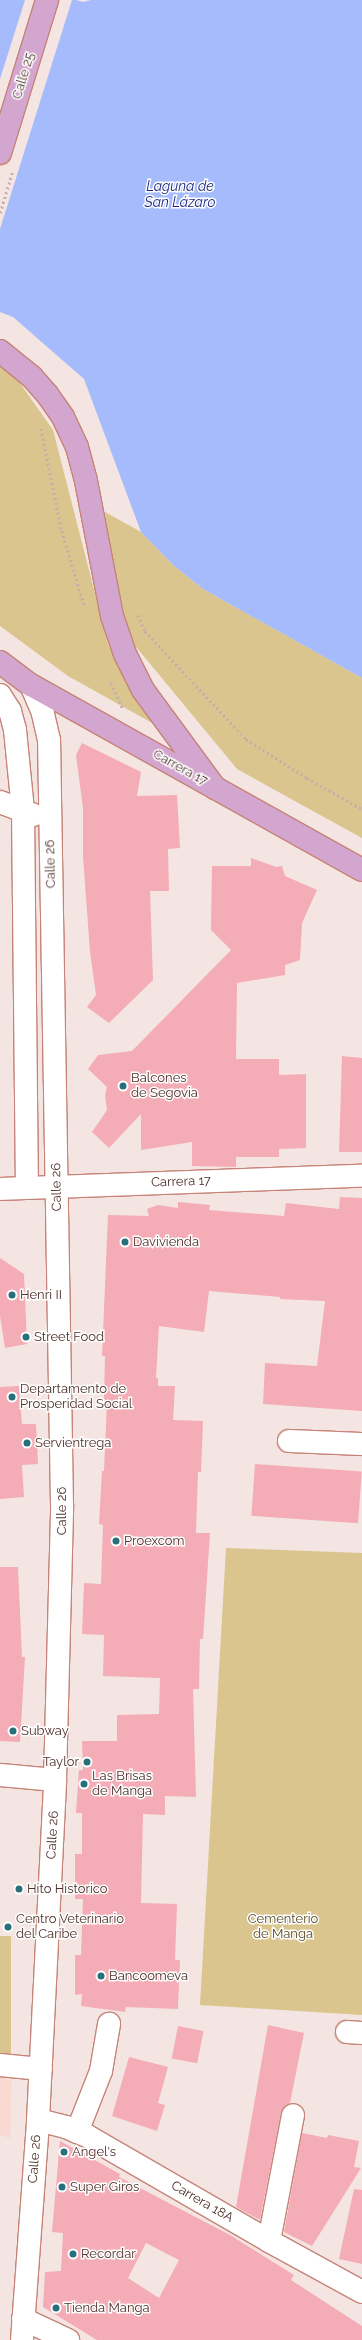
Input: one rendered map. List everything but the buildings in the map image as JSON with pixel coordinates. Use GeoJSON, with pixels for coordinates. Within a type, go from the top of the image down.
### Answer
{"type":"FeatureCollection","features":[{"type":"Feature","properties":{"kind":"main road","name":"Calle 25"},"geometry":{"type":"LineString","coordinates":[[0,153],[47,0]]}},
{"type":"Feature","properties":{"kind":"main road"},"geometry":{"type":"LineString","coordinates":[[0,351],[32,377],[47,394],[63,417],[77,447],[86,481],[112,616],[125,654],[143,690],[215,788]]}},
{"type":"Feature","properties":{"kind":"main road","name":"Carrera 17"},"geometry":{"type":"LineString","coordinates":[[0,662],[31,685],[362,870]]}},
{"type":"Feature","properties":{"kind":"street","name":"Calle 26"},"geometry":{"type":"LineString","coordinates":[[22,2330],[38,2120],[56,1780],[62,1505],[49,740],[43,713],[31,685]]}},
{"type":"Feature","properties":{"kind":"street"},"geometry":{"type":"LineString","coordinates":[[0,695],[10,712],[15,730],[23,810],[28,1187]]}},
{"type":"Feature","properties":{"kind":"street"},"geometry":{"type":"LineString","coordinates":[[0,802],[23,810],[50,823]]}},
{"type":"Feature","properties":{"kind":"street","name":"Carrera 17"},"geometry":{"type":"LineString","coordinates":[[0,1189],[362,1176]]}},
{"type":"Feature","properties":{"kind":"street"},"geometry":{"type":"LineString","coordinates":[[289,1441],[362,1444]]}},
{"type":"Feature","properties":{"kind":"street"},"geometry":{"type":"LineString","coordinates":[[0,1775],[56,1780]]}},
{"type":"Feature","properties":{"kind":"street"},"geometry":{"type":"LineString","coordinates":[[77,2132],[101,2071],[109,2024]]}},
{"type":"Feature","properties":{"kind":"street"},"geometry":{"type":"LineString","coordinates":[[0,2064],[41,2069]]}},
{"type":"Feature","properties":{"kind":"street"},"geometry":{"type":"LineString","coordinates":[[269,2241],[293,2115]]}},
{"type":"Feature","properties":{"kind":"street","name":"Carrera 18A"},"geometry":{"type":"LineString","coordinates":[[38,2120],[77,2132],[362,2292]]}},
{"type":"Feature","properties":{"kind":"street"},"geometry":{"type":"LineString","coordinates":[[22,2330],[68,2340]]}},
{"type":"Feature","properties":{"kind":"path"},"geometry":{"type":"LineString","coordinates":[[41,426],[62,531],[86,613]]}},
{"type":"Feature","properties":{"kind":"path"},"geometry":{"type":"LineString","coordinates":[[136,610],[145,631],[246,739],[307,778],[362,809]]}},
{"type":"Feature","properties":{"kind":"path"},"geometry":{"type":"LineString","coordinates":[[109,679],[124,714]]}},
{"type":"Feature","properties":{"kind":"shaded area"},"geometry":{"type":"Polygon","coordinates":[[[0,2055],[12,2059],[10,2138],[0,2135],[0,2055]]]}},
{"type":"Feature","properties":{"kind":"green space"},"geometry":{"type":"Polygon","coordinates":[[[0,366],[15,376],[53,430],[108,644],[154,724],[68,676],[0,626],[0,366]]]}},
{"type":"Feature","properties":{"kind":"green space"},"geometry":{"type":"Polygon","coordinates":[[[105,512],[141,532],[173,565],[203,589],[362,678],[362,838],[237,769],[132,642],[110,565],[105,512]]]}},
{"type":"Feature","properties":{"kind":"green space","name":"Cementerio de Manga"},"geometry":{"type":"Polygon","coordinates":[[[226,1548],[362,1553],[362,2015],[200,2005],[226,1548]]]}},
{"type":"Feature","properties":{"kind":"green space"},"geometry":{"type":"Polygon","coordinates":[[[0,1936],[11,1936],[11,2055],[0,2055],[0,1936]]]}},
{"type":"Feature","properties":{"kind":"water","name":"Laguna de San Lázaro"},"geometry":{"type":"Polygon","coordinates":[[[0,0],[76,0],[83,2],[91,0],[362,0],[362,678],[203,589],[173,565],[141,532],[84,379],[13,317],[0,312],[0,0]]]}},
{"type":"Feature","properties":{"kind":"pier"},"geometry":{"type":"Polygon","coordinates":[[[25,0],[72,0],[0,229],[0,79],[25,0]]]}},
{"type":"Feature","properties":{"kind":"place","name":"Balcones de Segovia"},"geometry":{"type":"Point","coordinates":[123,1086]}},
{"type":"Feature","properties":{"kind":"place","name":"Davivienda"},"geometry":{"type":"Point","coordinates":[125,1242]}},
{"type":"Feature","properties":{"kind":"place","name":"Henri II"},"geometry":{"type":"Point","coordinates":[12,1295]}},
{"type":"Feature","properties":{"kind":"place","name":"Street Food"},"geometry":{"type":"Point","coordinates":[26,1337]}},
{"type":"Feature","properties":{"kind":"place","name":"Departamento de Prosperidad Social"},"geometry":{"type":"Point","coordinates":[12,1397]}},
{"type":"Feature","properties":{"kind":"place","name":"Servientrega"},"geometry":{"type":"Point","coordinates":[27,1443]}},
{"type":"Feature","properties":{"kind":"place","name":"Proexcom"},"geometry":{"type":"Point","coordinates":[116,1541]}},
{"type":"Feature","properties":{"kind":"place","name":"Subway"},"geometry":{"type":"Point","coordinates":[13,1731]}},
{"type":"Feature","properties":{"kind":"place","name":"Taylor"},"geometry":{"type":"Point","coordinates":[87,1762]}},
{"type":"Feature","properties":{"kind":"place","name":"Las Brisas de Manga"},"geometry":{"type":"Point","coordinates":[84,1784]}},
{"type":"Feature","properties":{"kind":"place","name":"Hito Historico"},"geometry":{"type":"Point","coordinates":[19,1889]}},
{"type":"Feature","properties":{"kind":"place","name":"Centro Veterinario del Caribe"},"geometry":{"type":"Point","coordinates":[8,1927]}},
{"type":"Feature","properties":{"kind":"place","name":"Bancoomeva"},"geometry":{"type":"Point","coordinates":[101,1976]}},
{"type":"Feature","properties":{"kind":"place","name":"Angel's"},"geometry":{"type":"Point","coordinates":[64,2152]}},
{"type":"Feature","properties":{"kind":"place","name":"Super Giros"},"geometry":{"type":"Point","coordinates":[62,2187]}},
{"type":"Feature","properties":{"kind":"place","name":"Recordar"},"geometry":{"type":"Point","coordinates":[73,2254]}},
{"type":"Feature","properties":{"kind":"place","name":"Tienda Manga"},"geometry":{"type":"Point","coordinates":[56,2308]}}]}
